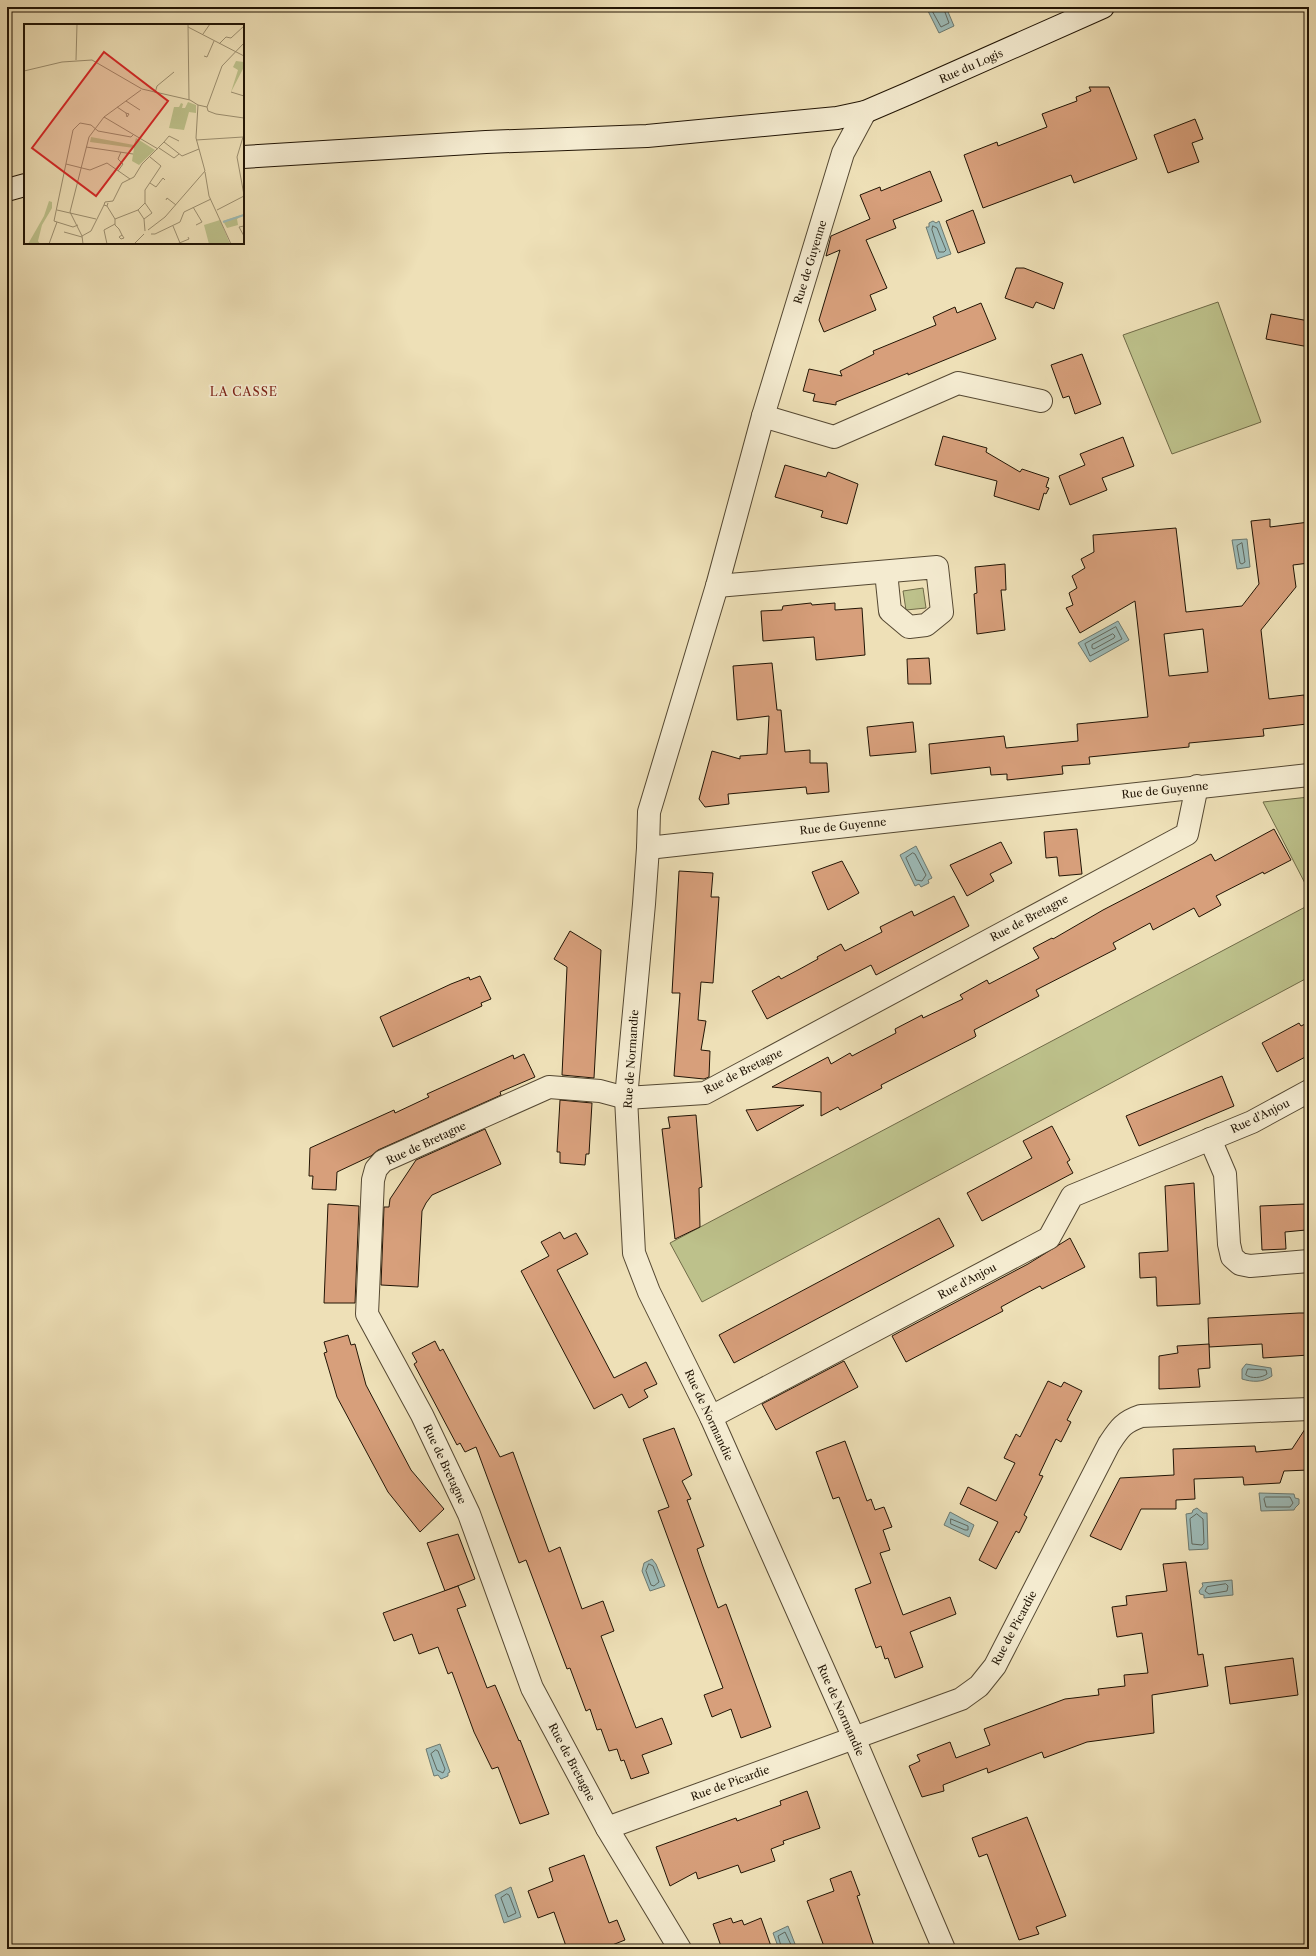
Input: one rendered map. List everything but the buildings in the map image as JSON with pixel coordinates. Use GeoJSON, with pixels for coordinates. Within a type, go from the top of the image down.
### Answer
{"type":"FeatureCollection","features":[{"type":"Feature","properties":{"kind":"street","name":"Rue du Logis"},"geometry":{"type":"LineString","coordinates":[[244,157],[478,143],[647,136],[837,118],[865,112],[1072,13],[1103,7]]}},
{"type":"Feature","properties":{"kind":"street","name":"Rue de Guyenne"},"geometry":{"type":"LineString","coordinates":[[865,112],[843,153],[763,416],[718,586],[649,812],[648,848],[1197,786],[1309,775]]}},
{"type":"Feature","properties":{"kind":"street"},"geometry":{"type":"LineString","coordinates":[[7,190],[24,185]]}},
{"type":"Feature","properties":{"kind":"street"},"geometry":{"type":"LineString","coordinates":[[763,416],[834,437],[958,383],[1041,401]]}},
{"type":"Feature","properties":{"kind":"street"},"geometry":{"type":"LineString","coordinates":[[718,586],[886,572]]}},
{"type":"Feature","properties":{"kind":"street","name":"Rue de Bretagne"},"geometry":{"type":"LineString","coordinates":[[680,1949],[607,1828],[532,1688],[469,1514],[422,1415],[367,1314],[373,1180],[376,1169],[383,1161],[549,1087],[600,1091],[626,1098],[705,1093],[1187,834],[1197,786]]}},
{"type":"Feature","properties":{"kind":"street","name":"Rue de Normandie"},"geometry":{"type":"LineString","coordinates":[[648,848],[626,1098],[634,1253],[649,1292],[711,1417],[854,1738],[944,1949]]}},
{"type":"Feature","properties":{"kind":"street","name":"Rue d'Anjou"},"geometry":{"type":"LineString","coordinates":[[711,1417],[1049,1238],[1072,1196],[1252,1122],[1309,1091]]}},
{"type":"Feature","properties":{"kind":"street"},"geometry":{"type":"LineString","coordinates":[[1210,1139],[1225,1174],[1228,1244],[1232,1257],[1240,1264],[1250,1266],[1309,1262]]}},
{"type":"Feature","properties":{"kind":"street","name":"Rue de Picardie"},"geometry":{"type":"LineString","coordinates":[[607,1828],[961,1699],[979,1686],[995,1666],[1109,1444],[1120,1428],[1129,1420],[1141,1416],[1309,1409]]}},
{"type":"Feature","properties":{"kind":"green space"},"geometry":{"type":"Polygon","coordinates":[[[1218,302],[1261,422],[1172,454],[1123,335],[1218,302]]]}},
{"type":"Feature","properties":{"kind":"green space"},"geometry":{"type":"Polygon","coordinates":[[[923,588],[926,608],[906,610],[903,591],[923,588]]]}},
{"type":"Feature","properties":{"kind":"green space"},"geometry":{"type":"Polygon","coordinates":[[[1309,797],[1309,891],[1263,802],[1309,797]]]}},
{"type":"Feature","properties":{"kind":"green space"},"geometry":{"type":"Polygon","coordinates":[[[1309,905],[1309,977],[702,1302],[670,1243],[1309,905]]]}},
{"type":"Feature","properties":{"kind":"water"},"geometry":{"type":"Polygon","coordinates":[[[926,7],[946,7],[954,26],[939,33],[926,7]]]}},
{"type":"Feature","properties":{"kind":"water"},"geometry":{"type":"Polygon","coordinates":[[[933,221],[936,223],[939,221],[951,254],[937,259],[926,227],[929,227],[929,223],[933,221]]]}},
{"type":"Feature","properties":{"kind":"water"},"geometry":{"type":"Polygon","coordinates":[[[1247,539],[1250,567],[1237,569],[1232,540],[1247,539]]]}},
{"type":"Feature","properties":{"kind":"water"},"geometry":{"type":"Polygon","coordinates":[[[1118,621],[1129,640],[1090,662],[1078,643],[1118,621]]]}},
{"type":"Feature","properties":{"kind":"water"},"geometry":{"type":"Polygon","coordinates":[[[916,846],[932,878],[928,880],[929,883],[921,887],[919,884],[915,886],[900,855],[916,846]]]}},
{"type":"Feature","properties":{"kind":"water"},"geometry":{"type":"Polygon","coordinates":[[[1246,1364],[1271,1368],[1272,1376],[1264,1380],[1257,1381],[1242,1379],[1242,1369],[1246,1364]]]}},
{"type":"Feature","properties":{"kind":"water"},"geometry":{"type":"Polygon","coordinates":[[[1259,1493],[1294,1494],[1295,1498],[1299,1499],[1299,1504],[1294,1510],[1261,1511],[1259,1493]]]}},
{"type":"Feature","properties":{"kind":"water"},"geometry":{"type":"Polygon","coordinates":[[[1197,1508],[1203,1513],[1207,1513],[1208,1549],[1189,1550],[1186,1514],[1192,1513],[1193,1510],[1197,1508]]]}},
{"type":"Feature","properties":{"kind":"water"},"geometry":{"type":"Polygon","coordinates":[[[950,1512],[974,1525],[969,1537],[944,1525],[950,1512]]]}},
{"type":"Feature","properties":{"kind":"water"},"geometry":{"type":"Polygon","coordinates":[[[652,1559],[656,1564],[665,1586],[650,1591],[642,1571],[644,1563],[652,1559]]]}},
{"type":"Feature","properties":{"kind":"water"},"geometry":{"type":"Polygon","coordinates":[[[1232,1580],[1233,1595],[1204,1598],[1204,1595],[1200,1594],[1199,1591],[1203,1586],[1202,1583],[1232,1580]]]}},
{"type":"Feature","properties":{"kind":"water"},"geometry":{"type":"Polygon","coordinates":[[[440,1744],[450,1772],[448,1773],[448,1776],[441,1779],[438,1775],[434,1776],[426,1749],[440,1744]]]}},
{"type":"Feature","properties":{"kind":"water"},"geometry":{"type":"Polygon","coordinates":[[[511,1887],[521,1917],[504,1923],[495,1895],[511,1887]]]}},
{"type":"Feature","properties":{"kind":"water"},"geometry":{"type":"Polygon","coordinates":[[[788,1926],[797,1949],[779,1949],[773,1933],[788,1926]]]}},
{"type":"Feature","properties":{"kind":"district","name":"LA CASSE"},"geometry":{"type":"Point","coordinates":[244,392]}}]}
